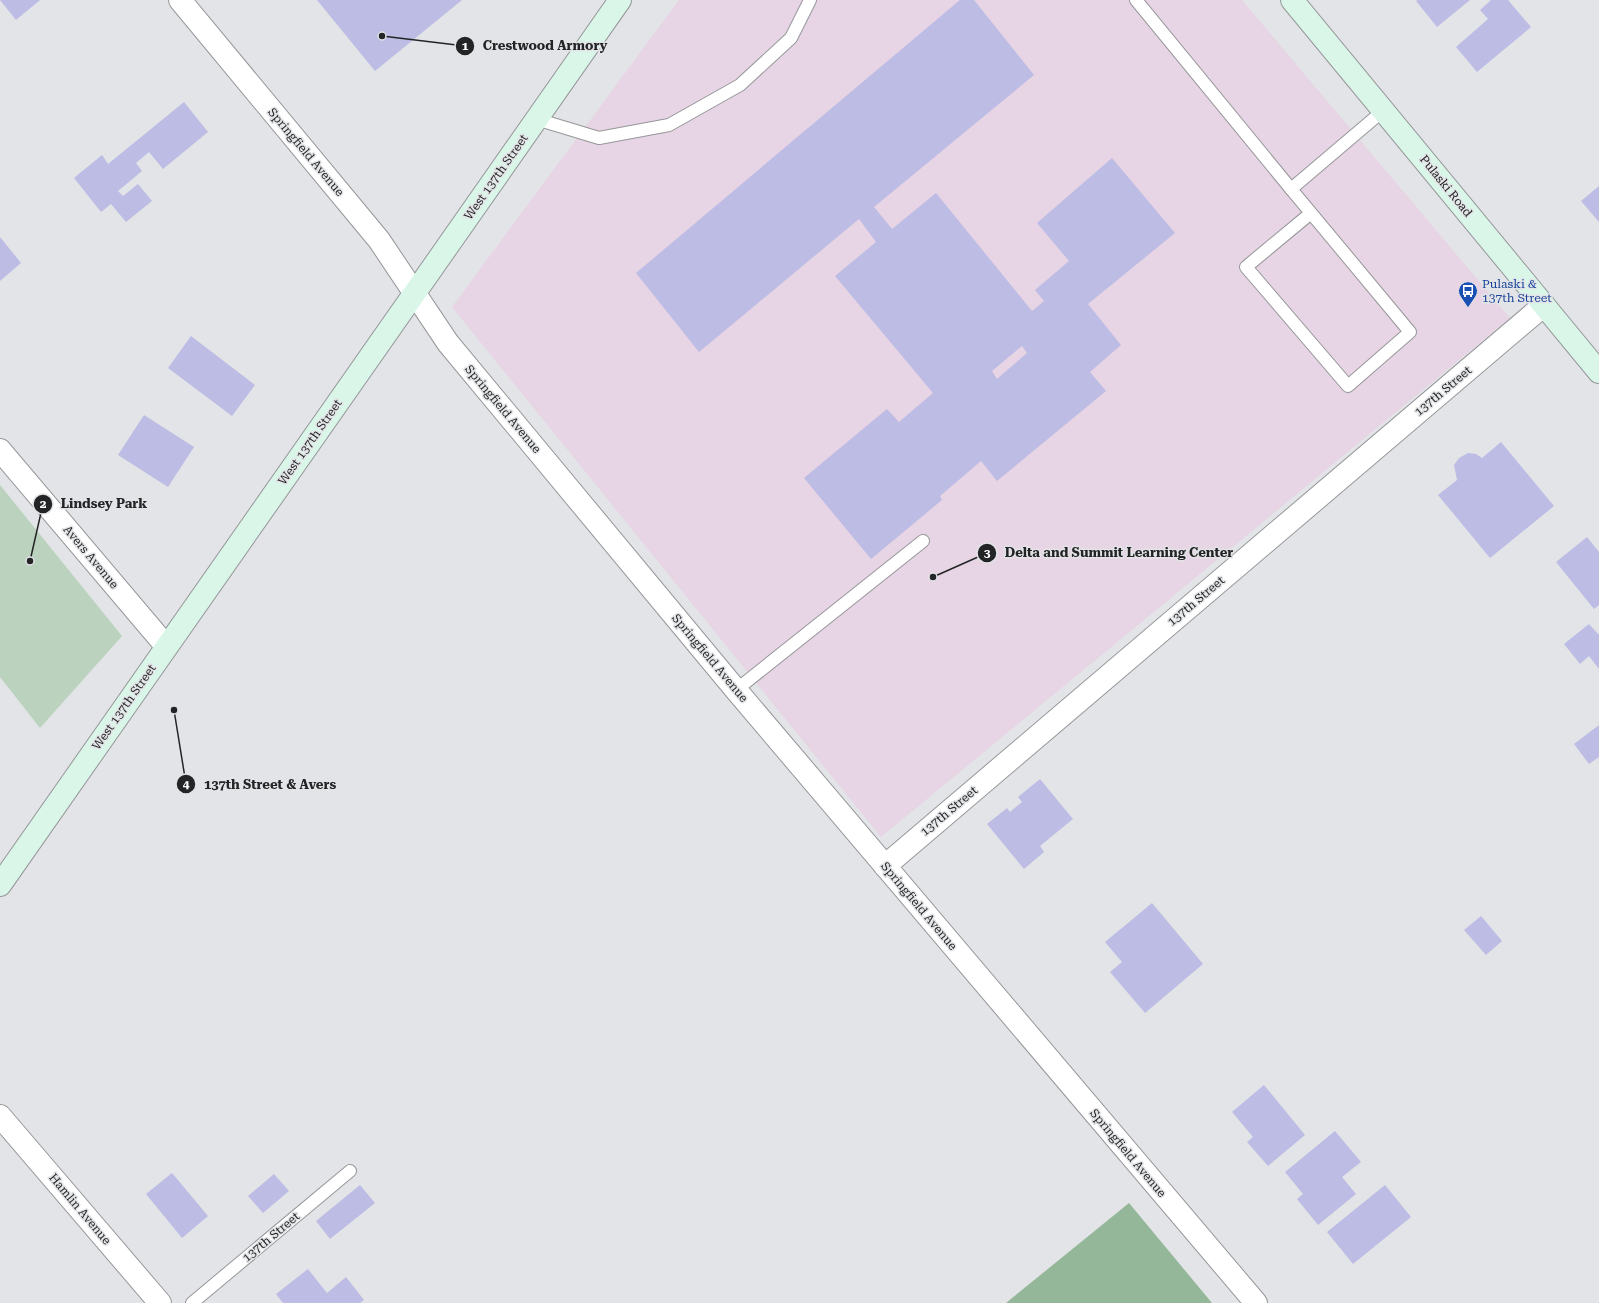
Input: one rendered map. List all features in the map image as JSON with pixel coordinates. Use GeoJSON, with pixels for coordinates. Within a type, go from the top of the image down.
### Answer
{"type":"FeatureCollection","features":[{"type":"Feature","properties":{"kind":"main road","name":"West 137th Street"},"geometry":{"type":"LineString","coordinates":[[0,885],[620,0]]}},
{"type":"Feature","properties":{"kind":"main road","name":"Pulaski Road"},"geometry":{"type":"LineString","coordinates":[[1292,0],[1599,372]]}},
{"type":"Feature","properties":{"kind":"street","name":"Springfield Avenue"},"geometry":{"type":"LineString","coordinates":[[180,0],[379,240],[448,342],[736,690],[1256,1303]]}},
{"type":"Feature","properties":{"kind":"street","name":"137th Street"},"geometry":{"type":"LineString","coordinates":[[885,866],[1544,306]]}},
{"type":"Feature","properties":{"kind":"street","name":"Avers Avenue"},"geometry":{"type":"LineString","coordinates":[[0,450],[166,646]]}},
{"type":"Feature","properties":{"kind":"street","name":"Hamlin Avenue"},"geometry":{"type":"LineString","coordinates":[[0,1116],[160,1303]]}},
{"type":"Feature","properties":{"kind":"lane"},"geometry":{"type":"LineString","coordinates":[[536,119],[599,138],[669,125],[740,85],[791,38],[810,0]]}},
{"type":"Feature","properties":{"kind":"lane"},"geometry":{"type":"LineString","coordinates":[[1136,0],[1410,332],[1348,386],[1246,267],[1311,213]]}},
{"type":"Feature","properties":{"kind":"lane"},"geometry":{"type":"LineString","coordinates":[[1291,189],[1384,110]]}},
{"type":"Feature","properties":{"kind":"lane"},"geometry":{"type":"LineString","coordinates":[[736,690],[923,541]]}},
{"type":"Feature","properties":{"kind":"lane","name":"137th Street"},"geometry":{"type":"LineString","coordinates":[[192,1303],[350,1171]]}},
{"type":"Feature","properties":{"kind":"shaded area"},"geometry":{"type":"Polygon","coordinates":[[[679,0],[1242,0],[1510,318],[881,837],[452,307],[679,0]]]}},
{"type":"Feature","properties":{"kind":"green space"},"geometry":{"type":"Polygon","coordinates":[[[0,485],[122,636],[40,728],[0,677],[0,485]]]}},
{"type":"Feature","properties":{"kind":"green space"},"geometry":{"type":"Polygon","coordinates":[[[1129,1203],[1212,1303],[1006,1303],[1129,1203]]]}},
{"type":"Feature","properties":{"kind":"building"},"geometry":{"type":"Polygon","coordinates":[[[0,0],[40,0],[16,20],[0,0]]]}},
{"type":"Feature","properties":{"kind":"building"},"geometry":{"type":"Polygon","coordinates":[[[317,0],[462,0],[375,71],[317,0]]]}},
{"type":"Feature","properties":{"kind":"building"},"geometry":{"type":"Polygon","coordinates":[[[960,0],[974,0],[1034,75],[874,207],[892,229],[936,193],[1032,311],[1044,301],[1035,290],[1069,261],[1037,223],[1112,158],[1175,233],[1088,304],[1121,345],[1090,372],[1106,391],[997,481],[981,461],[940,496],[942,500],[871,559],[804,478],[887,409],[899,422],[933,393],[835,276],[876,242],[859,219],[699,352],[636,273],[960,0]],[[1022,346],[992,371],[997,379],[1027,353],[1022,346]]]}},
{"type":"Feature","properties":{"kind":"building"},"geometry":{"type":"Polygon","coordinates":[[[1470,0],[1437,27],[1416,1],[1470,0]]]}},
{"type":"Feature","properties":{"kind":"building"},"geometry":{"type":"Polygon","coordinates":[[[1491,0],[1508,0],[1531,27],[1477,72],[1456,47],[1488,19],[1480,10],[1491,0]]]}},
{"type":"Feature","properties":{"kind":"building"},"geometry":{"type":"Polygon","coordinates":[[[184,102],[208,132],[163,169],[149,152],[136,163],[142,171],[118,191],[123,196],[138,184],[152,201],[126,222],[111,204],[101,212],[74,178],[102,155],[108,164],[184,102]]]}},
{"type":"Feature","properties":{"kind":"building"},"geometry":{"type":"Polygon","coordinates":[[[1599,186],[1599,222],[1581,201],[1599,186]]]}},
{"type":"Feature","properties":{"kind":"building"},"geometry":{"type":"Polygon","coordinates":[[[0,237],[21,263],[0,281],[0,237]]]}},
{"type":"Feature","properties":{"kind":"building"},"geometry":{"type":"Polygon","coordinates":[[[191,336],[255,385],[232,416],[168,368],[191,336]]]}},
{"type":"Feature","properties":{"kind":"building"},"geometry":{"type":"Polygon","coordinates":[[[144,415],[194,447],[168,487],[118,455],[144,415]]]}},
{"type":"Feature","properties":{"kind":"building"},"geometry":{"type":"Polygon","coordinates":[[[1501,442],[1554,506],[1490,558],[1438,495],[1457,480],[1454,465],[1459,458],[1468,453],[1476,454],[1482,458],[1501,442]]]}},
{"type":"Feature","properties":{"kind":"building"},"geometry":{"type":"Polygon","coordinates":[[[1587,537],[1599,552],[1599,605],[1594,609],[1556,562],[1587,537]]]}},
{"type":"Feature","properties":{"kind":"building"},"geometry":{"type":"Polygon","coordinates":[[[1589,624],[1599,634],[1599,669],[1589,656],[1580,664],[1564,644],[1589,624]]]}},
{"type":"Feature","properties":{"kind":"building"},"geometry":{"type":"Polygon","coordinates":[[[1599,725],[1599,757],[1589,764],[1574,744],[1599,725]]]}},
{"type":"Feature","properties":{"kind":"building"},"geometry":{"type":"Polygon","coordinates":[[[1040,779],[1073,819],[1040,846],[1044,852],[1024,869],[987,824],[1007,808],[1010,812],[1022,802],[1018,797],[1040,779]]]}},
{"type":"Feature","properties":{"kind":"building"},"geometry":{"type":"Polygon","coordinates":[[[1152,903],[1203,964],[1145,1013],[1110,972],[1122,962],[1105,942],[1152,903]]]}},
{"type":"Feature","properties":{"kind":"building"},"geometry":{"type":"Polygon","coordinates":[[[1481,916],[1502,941],[1486,955],[1464,930],[1481,916]]]}},
{"type":"Feature","properties":{"kind":"building"},"geometry":{"type":"Polygon","coordinates":[[[1264,1085],[1305,1135],[1268,1166],[1247,1142],[1253,1137],[1232,1112],[1264,1085]]]}},
{"type":"Feature","properties":{"kind":"building"},"geometry":{"type":"Polygon","coordinates":[[[1335,1131],[1361,1162],[1342,1177],[1356,1194],[1318,1225],[1297,1199],[1303,1194],[1285,1172],[1335,1131]]]}},
{"type":"Feature","properties":{"kind":"building"},"geometry":{"type":"Polygon","coordinates":[[[172,1173],[208,1216],[182,1238],[146,1194],[172,1173]]]}},
{"type":"Feature","properties":{"kind":"building"},"geometry":{"type":"Polygon","coordinates":[[[274,1174],[289,1191],[263,1213],[248,1196],[274,1174]]]}},
{"type":"Feature","properties":{"kind":"building"},"geometry":{"type":"Polygon","coordinates":[[[360,1185],[375,1203],[330,1239],[316,1221],[360,1185]]]}},
{"type":"Feature","properties":{"kind":"building"},"geometry":{"type":"Polygon","coordinates":[[[1385,1185],[1411,1217],[1353,1264],[1327,1232],[1385,1185]]]}},
{"type":"Feature","properties":{"kind":"building"},"geometry":{"type":"Polygon","coordinates":[[[308,1269],[327,1293],[346,1277],[364,1300],[360,1303],[283,1303],[276,1294],[308,1269]]]}},
{"type":"Feature","properties":{"kind":"place","name":"Crestwood Armory"},"geometry":{"type":"Point","coordinates":[382,36]}},
{"type":"Feature","properties":{"kind":"place","name":"Pulaski & 137th Street"},"geometry":{"type":"Point","coordinates":[1468,308]}},
{"type":"Feature","properties":{"kind":"place","name":"Lindsey Park"},"geometry":{"type":"Point","coordinates":[30,561]}},
{"type":"Feature","properties":{"kind":"place","name":"Delta and Summit Learning Center"},"geometry":{"type":"Point","coordinates":[933,577]}},
{"type":"Feature","properties":{"kind":"place","name":"137th Street & Avers"},"geometry":{"type":"Point","coordinates":[174,710]}}]}
